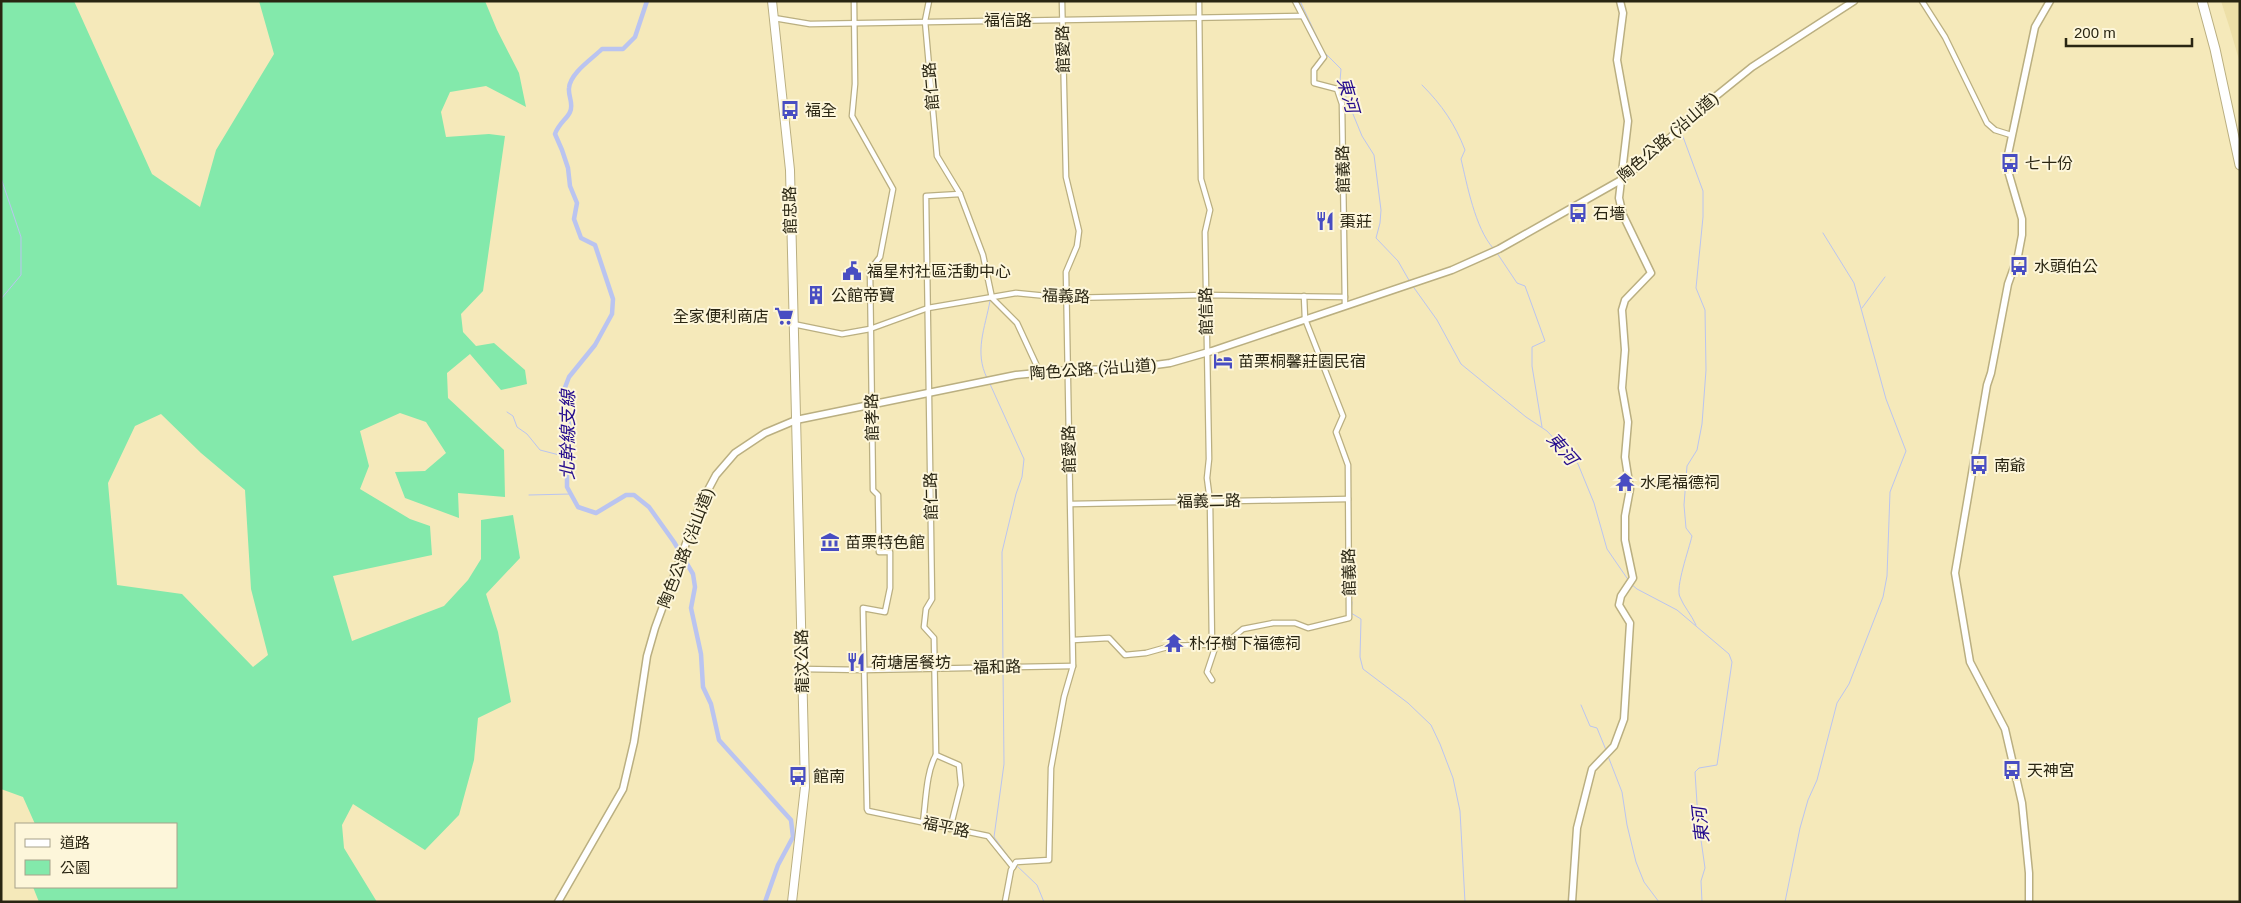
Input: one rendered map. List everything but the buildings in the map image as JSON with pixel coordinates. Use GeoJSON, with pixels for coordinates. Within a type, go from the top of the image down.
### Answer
{"type":"FeatureCollection","features":[{"type":"Feature","properties":{"kind":"highway"},"geometry":{"type":"LineString","coordinates":[[2202,1],[2215,49],[2240,165]]}},
{"type":"Feature","properties":{"kind":"highway"},"geometry":{"type":"LineString","coordinates":[[2207,1],[2221,48],[2240,134]]}},
{"type":"Feature","properties":{"kind":"main road","name":"館忠路"},"geometry":{"type":"LineString","coordinates":[[772,1],[788,151],[796,420]]}},
{"type":"Feature","properties":{"kind":"main road","name":"龍汶公路"},"geometry":{"type":"LineString","coordinates":[[792,902],[805,787],[796,420]]}},
{"type":"Feature","properties":{"kind":"street","name":"館孝路"},"geometry":{"type":"LineString","coordinates":[[854,1],[855,84],[852,116],[893,189],[880,257],[870,270],[874,490],[878,495],[879,552],[890,552],[890,588],[885,612],[863,608],[867,809]]}},
{"type":"Feature","properties":{"kind":"street","name":"館仁路"},"geometry":{"type":"LineString","coordinates":[[929,1],[925,21],[937,156],[960,194],[983,255],[992,298]]}},
{"type":"Feature","properties":{"kind":"street","name":"館愛路"},"geometry":{"type":"LineString","coordinates":[[1013,867],[1016,862],[1050,860],[1051,768],[1064,698],[1073,666],[1066,272],[1077,246],[1079,231],[1066,177],[1062,1]]}},
{"type":"Feature","properties":{"kind":"street","name":"館信路"},"geometry":{"type":"LineString","coordinates":[[1199,1],[1200,178],[1210,210],[1205,232],[1209,460],[1207,478],[1210,501],[1212,645],[1214,651],[1207,672],[1212,680]]}},
{"type":"Feature","properties":{"kind":"street","name":"館義路"},"geometry":{"type":"LineString","coordinates":[[1295,1],[1324,57],[1314,70],[1314,83],[1337,89],[1342,104],[1345,306]]}},
{"type":"Feature","properties":{"kind":"street"},"geometry":{"type":"LineString","coordinates":[[1572,902],[1579,820],[1592,769],[1614,746],[1624,719],[1630,623],[1619,605],[1633,578],[1625,540],[1630,489],[1625,457],[1628,422],[1622,388],[1625,350],[1622,310],[1625,300],[1651,273],[1623,215],[1620,198],[1628,121],[1617,60],[1622,12],[1620,1]]}},
{"type":"Feature","properties":{"kind":"street","name":"陶色公路 (沿山道)"},"geometry":{"type":"LineString","coordinates":[[558,902],[623,790],[634,742],[647,656],[700,505],[716,475],[725,463],[751,441],[775,428],[796,420],[1016,375],[1068,370],[1126,370],[1155,366],[1206,353],[1414,283],[1490,253],[1621,180],[1652,155],[1700,109],[1752,67],[1854,1]]}},
{"type":"Feature","properties":{"kind":"street"},"geometry":{"type":"LineString","coordinates":[[1922,1],[1945,37],[1988,123],[1995,130],[2011,135]]}},
{"type":"Feature","properties":{"kind":"street"},"geometry":{"type":"LineString","coordinates":[[2029,902],[2028,865],[2022,802],[2005,729],[1970,662],[1955,573],[1987,384],[1991,373],[2008,284],[2018,256],[2022,236],[2022,219],[2005,168],[2035,27],[2050,1]]}},
{"type":"Feature","properties":{"kind":"street","name":"福信路"},"geometry":{"type":"LineString","coordinates":[[774,18],[810,24],[1302,16]]}},
{"type":"Feature","properties":{"kind":"street","name":"館仁路"},"geometry":{"type":"LineString","coordinates":[[923,822],[928,785],[928,767],[936,755],[934,638],[924,627],[926,609],[932,599],[926,196],[960,194]]}},
{"type":"Feature","properties":{"kind":"street","name":"福義路"},"geometry":{"type":"LineString","coordinates":[[793,324],[842,334],[870,329],[928,308],[1016,293],[1067,298],[1206,295],[1345,297]]}},
{"type":"Feature","properties":{"kind":"street","name":"館義路"},"geometry":{"type":"LineString","coordinates":[[1212,645],[1225,644],[1243,629],[1273,623],[1295,623],[1308,628],[1349,618],[1348,465],[1336,432],[1343,416],[1306,319],[1304,296]]}},
{"type":"Feature","properties":{"kind":"street"},"geometry":{"type":"LineString","coordinates":[[992,298],[1017,324],[1036,364]]}},
{"type":"Feature","properties":{"kind":"street","name":"福義二路"},"geometry":{"type":"LineString","coordinates":[[1071,504],[1348,499]]}},
{"type":"Feature","properties":{"kind":"street"},"geometry":{"type":"LineString","coordinates":[[1073,640],[1109,638],[1125,655],[1146,653],[1171,646],[1212,645]]}},
{"type":"Feature","properties":{"kind":"street","name":"福和路"},"geometry":{"type":"LineString","coordinates":[[802,669],[864,670],[1073,666]]}},
{"type":"Feature","properties":{"kind":"street"},"geometry":{"type":"LineString","coordinates":[[936,755],[960,765],[961,785],[950,829]]}},
{"type":"Feature","properties":{"kind":"street","name":"福平路"},"geometry":{"type":"LineString","coordinates":[[867,809],[868,811],[988,836],[1013,867]]}},
{"type":"Feature","properties":{"kind":"street"},"geometry":{"type":"LineString","coordinates":[[1005,902],[1013,867]]}},
{"type":"Feature","properties":{"kind":"shaded area"},"geometry":{"type":"Polygon","coordinates":[[[2221,1],[2240,1],[2240,63],[2230,29],[2221,1]]]}},
{"type":"Feature","properties":{"kind":"green space"},"geometry":{"type":"Polygon","coordinates":[[[1,1],[74,1],[152,174],[200,207],[216,150],[274,54],[259,1],[485,1],[497,30],[519,73],[526,107],[486,86],[450,92],[441,112],[446,137],[489,134],[505,136],[483,291],[461,314],[463,332],[476,346],[494,343],[525,370],[527,384],[501,390],[470,354],[447,373],[448,398],[504,450],[505,497],[458,493],[459,518],[405,498],[395,472],[425,471],[446,453],[426,422],[400,413],[360,431],[369,466],[360,489],[410,519],[430,526],[432,555],[333,576],[352,641],[444,606],[468,580],[481,559],[481,520],[513,515],[520,558],[486,594],[498,632],[511,702],[478,718],[474,760],[459,815],[425,850],[353,804],[342,825],[344,848],[377,902],[39,902],[33,888],[178,888],[178,823],[35,823],[23,797],[1,789],[1,1]],[[161,414],[135,426],[108,483],[117,585],[182,594],[253,667],[268,655],[251,589],[245,490],[201,453],[161,414]]]}},
{"type":"Feature","properties":{"kind":"waterway","name":"北幹線支線"},"geometry":{"type":"LineString","coordinates":[[647,1],[635,37],[623,49],[602,49],[573,77],[569,88],[571,109],[569,115],[555,134],[568,168],[570,186],[577,203],[574,219],[581,238],[595,245],[613,299],[612,314],[595,345],[569,377],[564,390],[570,431],[567,452],[567,487],[578,507],[596,513],[626,495],[634,495],[649,507],[674,542],[693,574],[695,587],[691,608],[701,654],[703,687],[711,704],[719,740],[791,820],[793,837],[778,865],[765,902]]}},
{"type":"Feature","properties":{"kind":"waterway","name":"東河"},"geometry":{"type":"LineString","coordinates":[[1300,1],[1324,52],[1341,69],[1340,81],[1346,97],[1362,136],[1374,155],[1381,210],[1376,238],[1398,261],[1410,282]]}},
{"type":"Feature","properties":{"kind":"waterway"},"geometry":{"type":"LineString","coordinates":[[1422,85],[1447,115],[1465,150],[1461,159],[1472,205],[1481,229],[1493,248]]}},
{"type":"Feature","properties":{"kind":"waterway"},"geometry":{"type":"LineString","coordinates":[[1682,134],[1703,191],[1703,217],[1696,288],[1705,310],[1706,370],[1702,424],[1697,450],[1687,466],[1684,505],[1686,528],[1692,536],[1679,586],[1680,597],[1696,625]]}},
{"type":"Feature","properties":{"kind":"waterway"},"geometry":{"type":"LineString","coordinates":[[1,178],[21,237],[21,275],[1,299]]}},
{"type":"Feature","properties":{"kind":"waterway"},"geometry":{"type":"LineString","coordinates":[[1785,902],[1800,828],[1808,800],[1817,780],[1837,703],[1849,684],[1883,597],[1887,576],[1890,492],[1906,451],[1886,399],[1854,283],[1823,233]]}},
{"type":"Feature","properties":{"kind":"waterway"},"geometry":{"type":"LineString","coordinates":[[1497,253],[1517,283],[1525,286],[1545,341],[1532,347],[1532,366],[1542,427]]}},
{"type":"Feature","properties":{"kind":"waterway"},"geometry":{"type":"LineString","coordinates":[[1862,308],[1885,277]]}},
{"type":"Feature","properties":{"kind":"waterway","name":"東河"},"geometry":{"type":"LineString","coordinates":[[1412,285],[1437,320],[1461,364],[1526,417],[1547,431],[1578,464],[1594,503],[1607,549],[1629,581]]}},
{"type":"Feature","properties":{"kind":"waterway"},"geometry":{"type":"LineString","coordinates":[[987,378],[981,359],[981,349],[983,330],[990,301]]}},
{"type":"Feature","properties":{"kind":"waterway"},"geometry":{"type":"LineString","coordinates":[[990,384],[1024,459],[1022,477],[1002,552],[1003,665]]}},
{"type":"Feature","properties":{"kind":"waterway"},"geometry":{"type":"LineString","coordinates":[[507,412],[513,416],[517,427],[527,434],[540,450],[567,457]]}},
{"type":"Feature","properties":{"kind":"waterway"},"geometry":{"type":"LineString","coordinates":[[529,495],[571,494]]}},
{"type":"Feature","properties":{"kind":"waterway","name":"東河"},"geometry":{"type":"LineString","coordinates":[[1631,584],[1677,610],[1729,654],[1732,662],[1717,765],[1699,768],[1695,772],[1698,819],[1705,868],[1701,881],[1702,902]]}},
{"type":"Feature","properties":{"kind":"waterway"},"geometry":{"type":"LineString","coordinates":[[1352,602],[1351,613],[1361,619],[1360,657],[1363,669],[1408,703],[1431,725],[1453,778],[1460,811],[1465,902]]}},
{"type":"Feature","properties":{"kind":"waterway"},"geometry":{"type":"LineString","coordinates":[[1003,669],[1004,764],[994,837],[1013,863]]}},
{"type":"Feature","properties":{"kind":"waterway"},"geometry":{"type":"LineString","coordinates":[[1581,705],[1590,726],[1597,728],[1606,750]]}},
{"type":"Feature","properties":{"kind":"waterway"},"geometry":{"type":"LineString","coordinates":[[1608,756],[1622,792],[1627,825],[1636,862],[1644,882],[1659,902]]}},
{"type":"Feature","properties":{"kind":"waterway"},"geometry":{"type":"LineString","coordinates":[[957,827],[970,830]]}},
{"type":"Feature","properties":{"kind":"waterway"},"geometry":{"type":"LineString","coordinates":[[1016,865],[1037,885],[1044,902]]}},
{"type":"Feature","properties":{"kind":"place","name":"福全"},"geometry":{"type":"Point","coordinates":[790,110]}},
{"type":"Feature","properties":{"kind":"place","name":"七十份"},"geometry":{"type":"Point","coordinates":[2010,163]}},
{"type":"Feature","properties":{"kind":"place","name":"石墻"},"geometry":{"type":"Point","coordinates":[1578,213]}},
{"type":"Feature","properties":{"kind":"place","name":"棗莊"},"geometry":{"type":"Point","coordinates":[1325,221]}},
{"type":"Feature","properties":{"kind":"place","name":"水頭伯公"},"geometry":{"type":"Point","coordinates":[2019,266]}},
{"type":"Feature","properties":{"kind":"place","name":"福星村社區活動中心"},"geometry":{"type":"Point","coordinates":[852,271]}},
{"type":"Feature","properties":{"kind":"place","name":"公館帝寶"},"geometry":{"type":"Point","coordinates":[816,295]}},
{"type":"Feature","properties":{"kind":"place","name":"全家便利商店"},"geometry":{"type":"Point","coordinates":[784,316]}},
{"type":"Feature","properties":{"kind":"place","name":"苗栗桐馨莊園民宿"},"geometry":{"type":"Point","coordinates":[1223,361]}},
{"type":"Feature","properties":{"kind":"place","name":"南爺"},"geometry":{"type":"Point","coordinates":[1979,465]}},
{"type":"Feature","properties":{"kind":"place","name":"水尾福德祠"},"geometry":{"type":"Point","coordinates":[1625,482]}},
{"type":"Feature","properties":{"kind":"place","name":"苗栗特色館"},"geometry":{"type":"Point","coordinates":[830,542]}},
{"type":"Feature","properties":{"kind":"place","name":"朴仔樹下福德祠"},"geometry":{"type":"Point","coordinates":[1174,643]}},
{"type":"Feature","properties":{"kind":"place","name":"荷塘居餐坊"},"geometry":{"type":"Point","coordinates":[856,662]}},
{"type":"Feature","properties":{"kind":"place","name":"天神宮"},"geometry":{"type":"Point","coordinates":[2012,770]}},
{"type":"Feature","properties":{"kind":"place","name":"館南"},"geometry":{"type":"Point","coordinates":[798,776]}}]}
